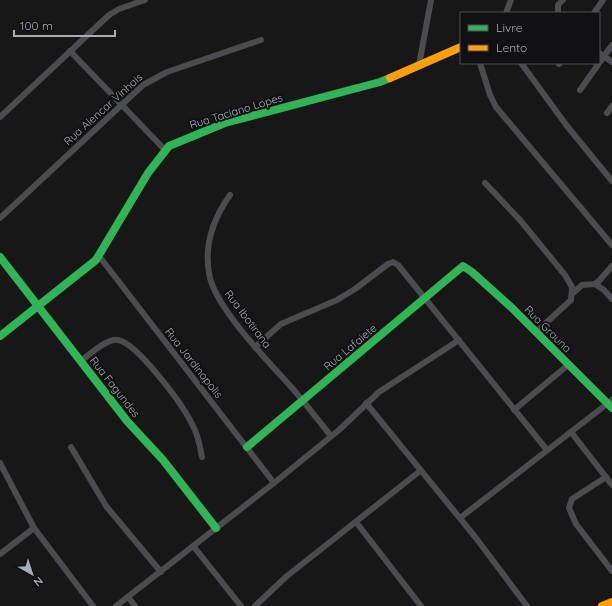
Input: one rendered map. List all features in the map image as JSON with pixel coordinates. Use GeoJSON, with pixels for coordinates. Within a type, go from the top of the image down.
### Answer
{"type":"FeatureCollection","features":[{"type":"Feature","properties":{"kind":"street"},"geometry":{"type":"LineString","coordinates":[[0,117],[109,15],[119,9],[145,0]]}},
{"type":"Feature","properties":{"kind":"street"},"geometry":{"type":"LineString","coordinates":[[419,66],[431,0]]}},
{"type":"Feature","properties":{"kind":"street"},"geometry":{"type":"LineString","coordinates":[[506,12],[511,0]]}},
{"type":"Feature","properties":{"kind":"street"},"geometry":{"type":"LineString","coordinates":[[558,12],[558,5],[563,0]]}},
{"type":"Feature","properties":{"kind":"street"},"geometry":{"type":"LineString","coordinates":[[595,12],[603,0]]}},
{"type":"Feature","properties":{"kind":"street","name":"Rua Alencar Vinhais"},"geometry":{"type":"LineString","coordinates":[[0,218],[120,104],[143,85],[161,74],[261,40]]}},
{"type":"Feature","properties":{"kind":"street"},"geometry":{"type":"LineString","coordinates":[[612,45],[601,54],[612,62]]}},
{"type":"Feature","properties":{"kind":"street","name":"Rua Taciano Lopes"},"geometry":{"type":"LineString","coordinates":[[0,336],[99,256],[148,173],[165,150],[185,138],[225,123],[380,82],[460,47]]}},
{"type":"Feature","properties":{"kind":"street"},"geometry":{"type":"LineString","coordinates":[[70,51],[165,150]]}},
{"type":"Feature","properties":{"kind":"street"},"geometry":{"type":"LineString","coordinates":[[480,64],[490,95],[496,107],[612,245]]}},
{"type":"Feature","properties":{"kind":"street"},"geometry":{"type":"LineString","coordinates":[[522,64],[567,126],[612,181]]}},
{"type":"Feature","properties":{"kind":"street"},"geometry":{"type":"LineString","coordinates":[[580,90],[595,64]]}},
{"type":"Feature","properties":{"kind":"street"},"geometry":{"type":"LineString","coordinates":[[607,113],[612,106]]}},
{"type":"Feature","properties":{"kind":"street"},"geometry":{"type":"LineString","coordinates":[[485,183],[520,220],[570,283],[572,294],[571,300],[536,332]]}},
{"type":"Feature","properties":{"kind":"street","name":"Rua Ibotirana"},"geometry":{"type":"LineString","coordinates":[[230,195],[216,216],[208,245],[209,270],[219,299],[256,347],[303,400],[331,436]]}},
{"type":"Feature","properties":{"kind":"street","name":"Rua Jardinopolis"},"geometry":{"type":"LineString","coordinates":[[99,256],[274,483]]}},
{"type":"Feature","properties":{"kind":"street","name":"Rua Fagundes"},"geometry":{"type":"LineString","coordinates":[[0,257],[37,307],[127,421],[163,460],[216,528]]}},
{"type":"Feature","properties":{"kind":"street"},"geometry":{"type":"LineString","coordinates":[[256,347],[281,324],[337,300],[355,289],[390,262],[398,265],[547,450]]}},
{"type":"Feature","properties":{"kind":"street","name":"Rua Lafaiete"},"geometry":{"type":"LineString","coordinates":[[247,447],[463,266],[467,266]]}},
{"type":"Feature","properties":{"kind":"street","name":"Rua Grauna"},"geometry":{"type":"LineString","coordinates":[[467,266],[505,301],[568,365],[611,404]]}},
{"type":"Feature","properties":{"kind":"street"},"geometry":{"type":"LineString","coordinates":[[595,284],[612,266]]}},
{"type":"Feature","properties":{"kind":"street"},"geometry":{"type":"LineString","coordinates":[[572,294],[582,285],[595,284],[604,290],[612,299]]}},
{"type":"Feature","properties":{"kind":"street"},"geometry":{"type":"LineString","coordinates":[[81,361],[97,348],[114,340],[122,342],[132,348],[154,370],[189,417],[197,436],[202,457]]}},
{"type":"Feature","properties":{"kind":"street"},"geometry":{"type":"LineString","coordinates":[[116,606],[194,547],[274,483],[331,436],[366,403],[388,386],[436,357],[459,340]]}},
{"type":"Feature","properties":{"kind":"street"},"geometry":{"type":"LineString","coordinates":[[514,410],[568,365]]}},
{"type":"Feature","properties":{"kind":"street"},"geometry":{"type":"LineString","coordinates":[[366,403],[420,471],[460,518],[527,606]]}},
{"type":"Feature","properties":{"kind":"street"},"geometry":{"type":"LineString","coordinates":[[460,518],[547,450],[611,404]]}},
{"type":"Feature","properties":{"kind":"street"},"geometry":{"type":"LineString","coordinates":[[571,432],[612,485]]}},
{"type":"Feature","properties":{"kind":"street"},"geometry":{"type":"LineString","coordinates":[[71,447],[106,506],[161,572]]}},
{"type":"Feature","properties":{"kind":"street"},"geometry":{"type":"LineString","coordinates":[[0,463],[34,528],[93,606]]}},
{"type":"Feature","properties":{"kind":"street"},"geometry":{"type":"LineString","coordinates":[[255,606],[287,576],[420,471]]}},
{"type":"Feature","properties":{"kind":"street"},"geometry":{"type":"LineString","coordinates":[[606,477],[572,499],[569,508],[576,524],[612,571]]}},
{"type":"Feature","properties":{"kind":"street"},"geometry":{"type":"LineString","coordinates":[[356,522],[421,606]]}},
{"type":"Feature","properties":{"kind":"street"},"geometry":{"type":"LineString","coordinates":[[0,554],[34,528]]}},
{"type":"Feature","properties":{"kind":"street"},"geometry":{"type":"LineString","coordinates":[[194,547],[241,606]]}},
{"type":"Feature","properties":{"kind":"street"},"geometry":{"type":"LineString","coordinates":[[128,597],[135,606]]}},
{"type":"Feature","properties":{"kind":"street"},"geometry":{"type":"LineString","coordinates":[[602,606],[612,602]]}},
{"type":"Feature","properties":{"kind":"traffic: fast"},"geometry":{"type":"LineString","coordinates":[[0,336],[96,260],[148,173],[169,146],[225,123],[380,82],[390,78]]}},
{"type":"Feature","properties":{"kind":"traffic: fast"},"geometry":{"type":"LineString","coordinates":[[0,257],[127,421],[163,460],[216,528]]}},
{"type":"Feature","properties":{"kind":"traffic: fast"},"geometry":{"type":"LineString","coordinates":[[247,447],[463,266],[472,272],[511,307],[612,408]]}},
{"type":"Feature","properties":{"kind":"traffic: slow"},"geometry":{"type":"LineString","coordinates":[[390,78],[460,47]]}},
{"type":"Feature","properties":{"kind":"traffic: slow"},"geometry":{"type":"LineString","coordinates":[[602,606],[612,602]]}}]}
